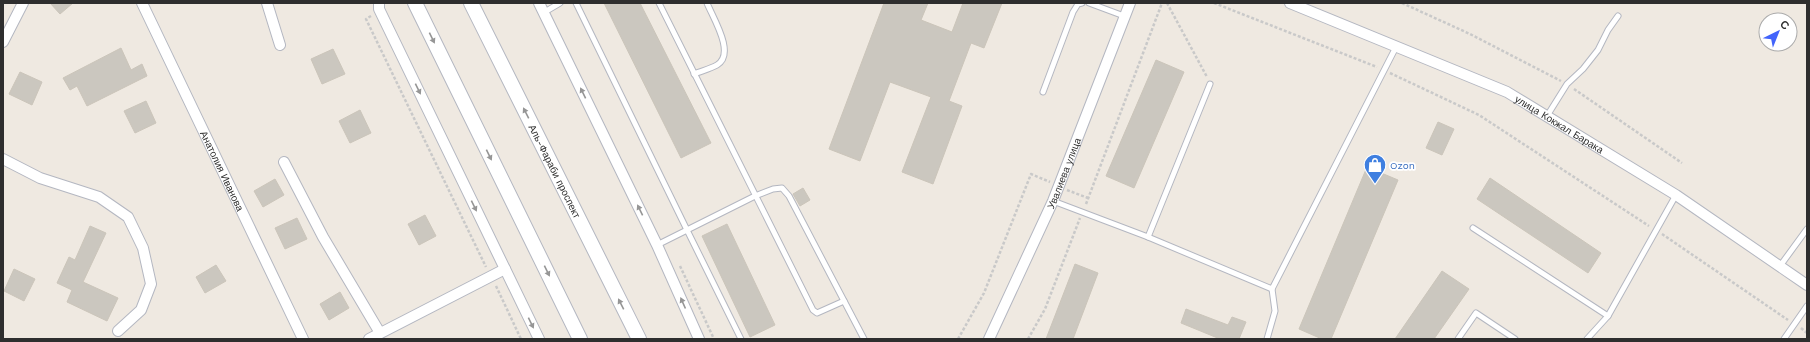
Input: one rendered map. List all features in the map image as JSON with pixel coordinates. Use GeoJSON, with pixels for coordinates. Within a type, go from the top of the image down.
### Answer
{"type":"FeatureCollection","features":[{"type":"Feature","properties":{"kind":"street"},"geometry":{"type":"LineString","coordinates":[[3,42],[23,3]]}},
{"type":"Feature","properties":{"kind":"street","name":"Анатолия Иванова"},"geometry":{"type":"LineString","coordinates":[[142,3],[303,339]]}},
{"type":"Feature","properties":{"kind":"street"},"geometry":{"type":"LineString","coordinates":[[267,3],[280,45]]}},
{"type":"Feature","properties":{"kind":"street"},"geometry":{"type":"LineString","coordinates":[[415,3],[580,339]]}},
{"type":"Feature","properties":{"kind":"street","name":"Аль-Фараби проспект"},"geometry":{"type":"LineString","coordinates":[[471,3],[639,339]]}},
{"type":"Feature","properties":{"kind":"street"},"geometry":{"type":"LineString","coordinates":[[539,3],[657,245],[699,339]]}},
{"type":"Feature","properties":{"kind":"street","name":"Увалиева улица"},"geometry":{"type":"LineString","coordinates":[[989,339],[1053,200],[1130,3]]}},
{"type":"Feature","properties":{"kind":"street","name":"улица Кокжал Барака"},"geometry":{"type":"LineString","coordinates":[[1290,3],[1507,92],[1676,195],[1807,285]]}},
{"type":"Feature","properties":{"kind":"street"},"geometry":{"type":"LineString","coordinates":[[379,6],[539,339]]}},
{"type":"Feature","properties":{"kind":"street"},"geometry":{"type":"LineString","coordinates":[[3,159],[40,178],[99,197],[128,217],[144,248],[151,284],[141,310],[118,331]]}},
{"type":"Feature","properties":{"kind":"street"},"geometry":{"type":"LineString","coordinates":[[284,162],[323,237],[380,333]]}},
{"type":"Feature","properties":{"kind":"street"},"geometry":{"type":"LineString","coordinates":[[369,339],[505,269]]}},
{"type":"Feature","properties":{"kind":"lane"},"geometry":{"type":"LineString","coordinates":[[543,12],[560,3]]}},
{"type":"Feature","properties":{"kind":"lane"},"geometry":{"type":"LineString","coordinates":[[576,3],[741,339]]}},
{"type":"Feature","properties":{"kind":"lane"},"geometry":{"type":"LineString","coordinates":[[659,3],[813,310],[817,313],[844,301]]}},
{"type":"Feature","properties":{"kind":"lane"},"geometry":{"type":"LineString","coordinates":[[694,74],[718,64],[725,56],[725,46],[707,3]]}},
{"type":"Feature","properties":{"kind":"lane"},"geometry":{"type":"LineString","coordinates":[[1043,92],[1073,12],[1078,4],[1082,3]]}},
{"type":"Feature","properties":{"kind":"lane"},"geometry":{"type":"LineString","coordinates":[[1089,3],[1124,16]]}},
{"type":"Feature","properties":{"kind":"lane"},"geometry":{"type":"LineString","coordinates":[[1547,116],[1567,84],[1583,69],[1598,50],[1608,30],[1618,16]]}},
{"type":"Feature","properties":{"kind":"lane"},"geometry":{"type":"LineString","coordinates":[[1267,339],[1275,311],[1272,288],[1396,47]]}},
{"type":"Feature","properties":{"kind":"lane"},"geometry":{"type":"LineString","coordinates":[[1148,237],[1210,84]]}},
{"type":"Feature","properties":{"kind":"lane"},"geometry":{"type":"LineString","coordinates":[[657,245],[755,196],[773,189],[782,188],[789,196],[864,339]]}},
{"type":"Feature","properties":{"kind":"lane"},"geometry":{"type":"LineString","coordinates":[[1587,339],[1608,316],[1676,195]]}},
{"type":"Feature","properties":{"kind":"lane"},"geometry":{"type":"LineString","coordinates":[[1053,200],[1272,288]]}},
{"type":"Feature","properties":{"kind":"lane"},"geometry":{"type":"LineString","coordinates":[[1473,228],[1608,316]]}},
{"type":"Feature","properties":{"kind":"lane"},"geometry":{"type":"LineString","coordinates":[[1780,266],[1807,229]]}},
{"type":"Feature","properties":{"kind":"lane"},"geometry":{"type":"LineString","coordinates":[[1784,339],[1807,306]]}},
{"type":"Feature","properties":{"kind":"lane"},"geometry":{"type":"LineString","coordinates":[[1458,339],[1476,312],[1515,339]]}},
{"type":"Feature","properties":{"kind":"path"},"geometry":{"type":"LineString","coordinates":[[1028,339],[1045,309],[1162,3]]}},
{"type":"Feature","properties":{"kind":"path"},"geometry":{"type":"LineString","coordinates":[[1168,3],[1210,84]]}},
{"type":"Feature","properties":{"kind":"path"},"geometry":{"type":"LineString","coordinates":[[1214,3],[1384,70],[1479,115],[1656,230],[1807,333]]}},
{"type":"Feature","properties":{"kind":"path"},"geometry":{"type":"LineString","coordinates":[[1402,3],[1477,38],[1567,84],[1682,163]]}},
{"type":"Feature","properties":{"kind":"path"},"geometry":{"type":"LineString","coordinates":[[379,6],[366,19],[521,339]]}},
{"type":"Feature","properties":{"kind":"path"},"geometry":{"type":"LineString","coordinates":[[958,339],[984,293],[1031,174],[1088,198]]}},
{"type":"Feature","properties":{"kind":"building"},"geometry":{"type":"Polygon","coordinates":[[[50,3],[73,3],[60,14],[50,3]]]}},
{"type":"Feature","properties":{"kind":"building"},"geometry":{"type":"Polygon","coordinates":[[[604,3],[640,3],[711,143],[681,158],[604,3]]]}},
{"type":"Feature","properties":{"kind":"building"},"geometry":{"type":"Polygon","coordinates":[[[884,3],[928,3],[921,20],[952,32],[963,3],[1002,3],[984,48],[971,43],[949,101],[962,106],[933,184],[902,172],[931,97],[890,82],[860,161],[829,149],[884,3]]]}},
{"type":"Feature","properties":{"kind":"building"},"geometry":{"type":"Polygon","coordinates":[[[121,48],[131,70],[142,64],[147,76],[87,106],[77,86],[70,90],[63,78],[121,48]]]}},
{"type":"Feature","properties":{"kind":"building"},"geometry":{"type":"Polygon","coordinates":[[[333,49],[345,74],[322,84],[311,59],[333,49]]]}},
{"type":"Feature","properties":{"kind":"building"},"geometry":{"type":"Polygon","coordinates":[[[1156,60],[1184,72],[1134,188],[1106,176],[1156,60]]]}},
{"type":"Feature","properties":{"kind":"building"},"geometry":{"type":"Polygon","coordinates":[[[20,72],[42,82],[32,105],[9,94],[20,72]]]}},
{"type":"Feature","properties":{"kind":"building"},"geometry":{"type":"Polygon","coordinates":[[[146,101],[156,123],[135,133],[124,111],[146,101]]]}},
{"type":"Feature","properties":{"kind":"building"},"geometry":{"type":"Polygon","coordinates":[[[360,110],[371,133],[350,143],[339,121],[360,110]]]}},
{"type":"Feature","properties":{"kind":"building"},"geometry":{"type":"Polygon","coordinates":[[[1438,122],[1454,129],[1442,155],[1426,148],[1438,122]]]}},
{"type":"Feature","properties":{"kind":"building"},"geometry":{"type":"Polygon","coordinates":[[[1367,167],[1398,180],[1331,339],[1322,339],[1299,329],[1367,167]]]}},
{"type":"Feature","properties":{"kind":"building"},"geometry":{"type":"Polygon","coordinates":[[[1490,178],[1601,253],[1588,273],[1477,199],[1490,178]]]}},
{"type":"Feature","properties":{"kind":"building"},"geometry":{"type":"Polygon","coordinates":[[[275,179],[284,195],[263,207],[254,191],[275,179]]]}},
{"type":"Feature","properties":{"kind":"building"},"geometry":{"type":"Polygon","coordinates":[[[803,188],[810,200],[800,206],[793,194],[803,188]]]}},
{"type":"Feature","properties":{"kind":"building"},"geometry":{"type":"Polygon","coordinates":[[[425,215],[436,236],[419,245],[408,224],[425,215]]]}},
{"type":"Feature","properties":{"kind":"building"},"geometry":{"type":"Polygon","coordinates":[[[297,218],[307,239],[285,249],[275,228],[297,218]]]}},
{"type":"Feature","properties":{"kind":"building"},"geometry":{"type":"Polygon","coordinates":[[[727,224],[775,325],[750,337],[702,236],[727,224]]]}},
{"type":"Feature","properties":{"kind":"building"},"geometry":{"type":"Polygon","coordinates":[[[90,226],[106,233],[83,282],[118,298],[107,321],[67,302],[72,290],[57,283],[69,257],[75,260],[90,226]]]}},
{"type":"Feature","properties":{"kind":"building"},"geometry":{"type":"Polygon","coordinates":[[[1075,264],[1098,273],[1073,339],[1046,339],[1075,264]]]}},
{"type":"Feature","properties":{"kind":"building"},"geometry":{"type":"Polygon","coordinates":[[[216,265],[226,281],[205,293],[196,277],[216,265]]]}},
{"type":"Feature","properties":{"kind":"building"},"geometry":{"type":"Polygon","coordinates":[[[14,269],[35,279],[24,301],[4,291],[14,269]]]}},
{"type":"Feature","properties":{"kind":"building"},"geometry":{"type":"Polygon","coordinates":[[[1442,271],[1469,289],[1434,339],[1395,339],[1442,271]]]}},
{"type":"Feature","properties":{"kind":"building"},"geometry":{"type":"Polygon","coordinates":[[[340,292],[349,308],[329,320],[320,304],[340,292]]]}},
{"type":"Feature","properties":{"kind":"building"},"geometry":{"type":"Polygon","coordinates":[[[1186,309],[1228,325],[1232,317],[1246,322],[1239,339],[1220,339],[1181,323],[1186,309]]]}},
{"type":"Feature","properties":{"kind":"place","name":"Ozon"},"geometry":{"type":"Point","coordinates":[1375,184]}}]}
